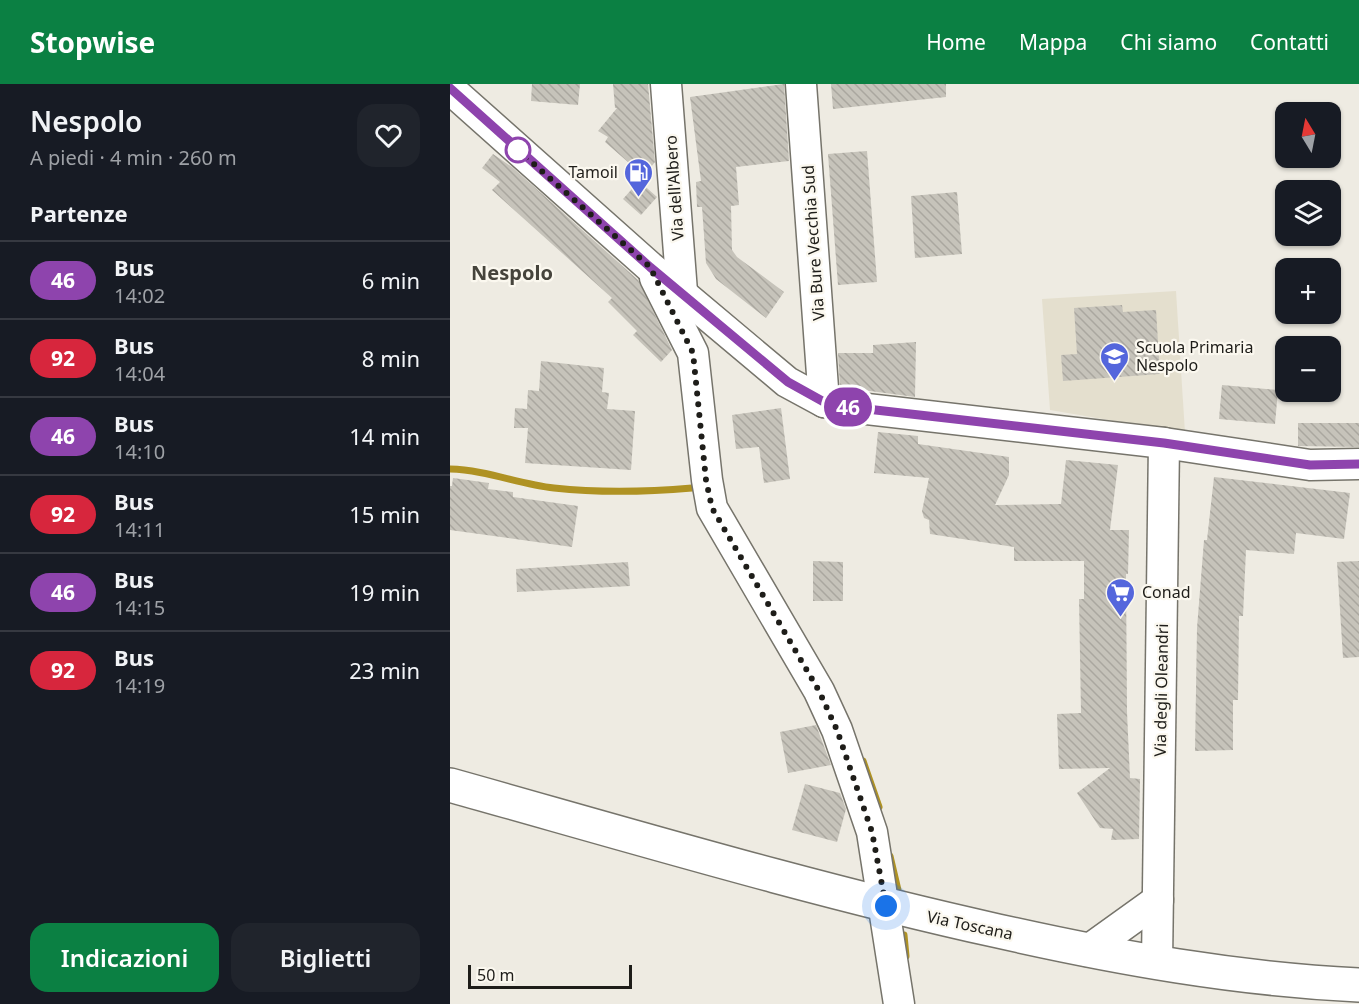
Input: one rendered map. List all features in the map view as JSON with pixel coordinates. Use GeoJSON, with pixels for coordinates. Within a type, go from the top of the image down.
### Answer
{"type":"FeatureCollection","features":[{"type":"Feature","properties":{"kind":"main road","name":"Via Toscana"},"geometry":{"type":"LineString","coordinates":[[450,785],[886,906],[1087,951],[1243,977],[1359,985]]}},
{"type":"Feature","properties":{"kind":"street","name":"Via dell'Albero"},"geometry":{"type":"LineString","coordinates":[[666,84],[681,292]]}},
{"type":"Feature","properties":{"kind":"street","name":"Via Bure Vecchia Sud"},"geometry":{"type":"LineString","coordinates":[[801,84],[824,402]]}},
{"type":"Feature","properties":{"kind":"street"},"geometry":{"type":"LineString","coordinates":[[450,88],[650,267],[788,382],[824,402],[1164,443],[1310,465],[1359,464]]}},
{"type":"Feature","properties":{"kind":"street"},"geometry":{"type":"LineString","coordinates":[[650,267],[693,353],[706,480],[712,508],[819,691],[837,730],[872,832],[886,906],[899,1004]]}},
{"type":"Feature","properties":{"kind":"street","name":"Via degli Oleandri"},"geometry":{"type":"LineString","coordinates":[[1157,963],[1164,443]]}},
{"type":"Feature","properties":{"kind":"street"},"geometry":{"type":"LineString","coordinates":[[1087,951],[1158,900]]}},
{"type":"Feature","properties":{"kind":"shaded area","name":"Scuola Primaria Nespolo"},"geometry":{"type":"Polygon","coordinates":[[[1176,291],[1185,433],[1050,410],[1042,299],[1176,291]]]}},
{"type":"Feature","properties":{"kind":"building"},"geometry":{"type":"Polygon","coordinates":[[[532,84],[580,84],[578,105],[531,101],[532,84]]]}},
{"type":"Feature","properties":{"kind":"building"},"geometry":{"type":"Polygon","coordinates":[[[613,84],[648,84],[655,162],[644,176],[605,142],[608,137],[598,131],[617,108],[615,108],[613,84]]]}},
{"type":"Feature","properties":{"kind":"building"},"geometry":{"type":"Polygon","coordinates":[[[784,84],[789,161],[736,167],[739,205],[731,206],[732,250],[737,257],[784,292],[766,318],[716,279],[706,263],[702,207],[697,207],[696,182],[701,181],[690,97],[784,84]]]}},
{"type":"Feature","properties":{"kind":"building"},"geometry":{"type":"Polygon","coordinates":[[[831,84],[946,84],[946,97],[833,109],[831,84]]]}},
{"type":"Feature","properties":{"kind":"building"},"geometry":{"type":"Polygon","coordinates":[[[867,151],[877,282],[838,285],[828,154],[867,151]]]}},
{"type":"Feature","properties":{"kind":"building"},"geometry":{"type":"Polygon","coordinates":[[[493,154],[512,167],[638,280],[672,350],[661,362],[633,335],[637,331],[608,302],[612,298],[492,190],[500,182],[482,168],[493,154]]]}},
{"type":"Feature","properties":{"kind":"building"},"geometry":{"type":"Polygon","coordinates":[[[639,181],[657,197],[641,215],[623,199],[639,181]]]}},
{"type":"Feature","properties":{"kind":"building"},"geometry":{"type":"Polygon","coordinates":[[[957,192],[962,254],[915,258],[911,196],[957,192]]]}},
{"type":"Feature","properties":{"kind":"building"},"geometry":{"type":"Polygon","coordinates":[[[1122,305],[1123,312],[1156,310],[1160,374],[1063,381],[1061,355],[1077,354],[1074,308],[1122,305]]]}},
{"type":"Feature","properties":{"kind":"building"},"geometry":{"type":"Polygon","coordinates":[[[916,342],[915,397],[840,387],[838,353],[873,353],[873,345],[916,342]]]}},
{"type":"Feature","properties":{"kind":"building"},"geometry":{"type":"Polygon","coordinates":[[[541,361],[604,368],[602,392],[609,393],[607,409],[635,411],[631,470],[525,463],[528,428],[514,428],[515,408],[527,409],[528,390],[539,391],[541,361]]]}},
{"type":"Feature","properties":{"kind":"building"},"geometry":{"type":"Polygon","coordinates":[[[1222,385],[1275,390],[1275,402],[1277,402],[1275,424],[1219,419],[1222,385]]]}},
{"type":"Feature","properties":{"kind":"building"},"geometry":{"type":"Polygon","coordinates":[[[781,408],[790,479],[764,483],[759,447],[736,449],[732,415],[781,408]]]}},
{"type":"Feature","properties":{"kind":"building"},"geometry":{"type":"Polygon","coordinates":[[[1298,423],[1359,423],[1359,447],[1298,446],[1298,423]]]}},
{"type":"Feature","properties":{"kind":"building"},"geometry":{"type":"Polygon","coordinates":[[[878,432],[918,436],[918,444],[1009,457],[1009,475],[995,505],[1061,504],[1066,460],[1118,465],[1110,530],[1129,530],[1128,574],[1126,574],[1127,712],[1130,778],[1140,779],[1139,839],[1111,840],[1113,829],[1100,828],[1077,793],[1110,768],[1059,769],[1057,714],[1081,713],[1079,599],[1084,599],[1084,561],[1014,561],[1014,547],[930,534],[929,520],[924,518],[922,511],[929,478],[874,473],[878,432]]]}},
{"type":"Feature","properties":{"kind":"building"},"geometry":{"type":"Polygon","coordinates":[[[1214,477],[1350,493],[1344,539],[1296,533],[1294,554],[1246,550],[1243,616],[1239,616],[1238,700],[1233,700],[1233,750],[1195,751],[1197,628],[1204,540],[1207,540],[1214,477]]]}},
{"type":"Feature","properties":{"kind":"building"},"geometry":{"type":"Polygon","coordinates":[[[453,478],[489,483],[488,489],[513,492],[513,497],[578,506],[572,547],[450,530],[450,486],[452,486],[453,478]]]}},
{"type":"Feature","properties":{"kind":"building"},"geometry":{"type":"Polygon","coordinates":[[[813,561],[843,562],[843,601],[813,601],[813,561]]]}},
{"type":"Feature","properties":{"kind":"building"},"geometry":{"type":"Polygon","coordinates":[[[1359,561],[1359,657],[1343,658],[1337,562],[1359,561]]]}},
{"type":"Feature","properties":{"kind":"building"},"geometry":{"type":"Polygon","coordinates":[[[628,562],[630,586],[517,592],[516,569],[628,562]]]}},
{"type":"Feature","properties":{"kind":"building"},"geometry":{"type":"Polygon","coordinates":[[[816,725],[831,765],[788,773],[780,732],[816,725]]]}},
{"type":"Feature","properties":{"kind":"building"},"geometry":{"type":"Polygon","coordinates":[[[805,784],[840,793],[846,809],[837,842],[792,830],[805,784]]]}},
{"type":"Feature","properties":{"kind":"waterway"},"geometry":{"type":"LineString","coordinates":[[450,469],[571,490],[623,491],[692,488]]}},
{"type":"Feature","properties":{"kind":"waterway"},"geometry":{"type":"LineString","coordinates":[[863,761],[879,807]]}},
{"type":"Feature","properties":{"kind":"waterway"},"geometry":{"type":"LineString","coordinates":[[890,856],[898,890]]}},
{"type":"Feature","properties":{"kind":"waterway"},"geometry":{"type":"LineString","coordinates":[[904,935],[906,956]]}},
{"type":"Feature","properties":{"kind":"bus line","name":"46"},"geometry":{"type":"LineString","coordinates":[[450,88],[650,267],[788,382],[813,398],[842,406],[1164,443],[1310,465],[1359,464]]}},
{"type":"Feature","properties":{"kind":"place","name":"Tamoil"},"geometry":{"type":"Point","coordinates":[639,198]}},
{"type":"Feature","properties":{"kind":"place","name":"Scuola Primaria Nespolo"},"geometry":{"type":"Point","coordinates":[1115,382]}},
{"type":"Feature","properties":{"kind":"place","name":"Conad"},"geometry":{"type":"Point","coordinates":[1121,618]}},
{"type":"Feature","properties":{"kind":"district","name":"Nespolo"},"geometry":{"type":"Point","coordinates":[512,272]}},
{"type":"Feature","properties":{"kind":"route"},"geometry":{"type":"LineString","coordinates":[[518,150],[650,267],[687,337],[695,361],[706,480],[712,508],[819,691],[837,730],[866,810],[886,906]]}}]}
